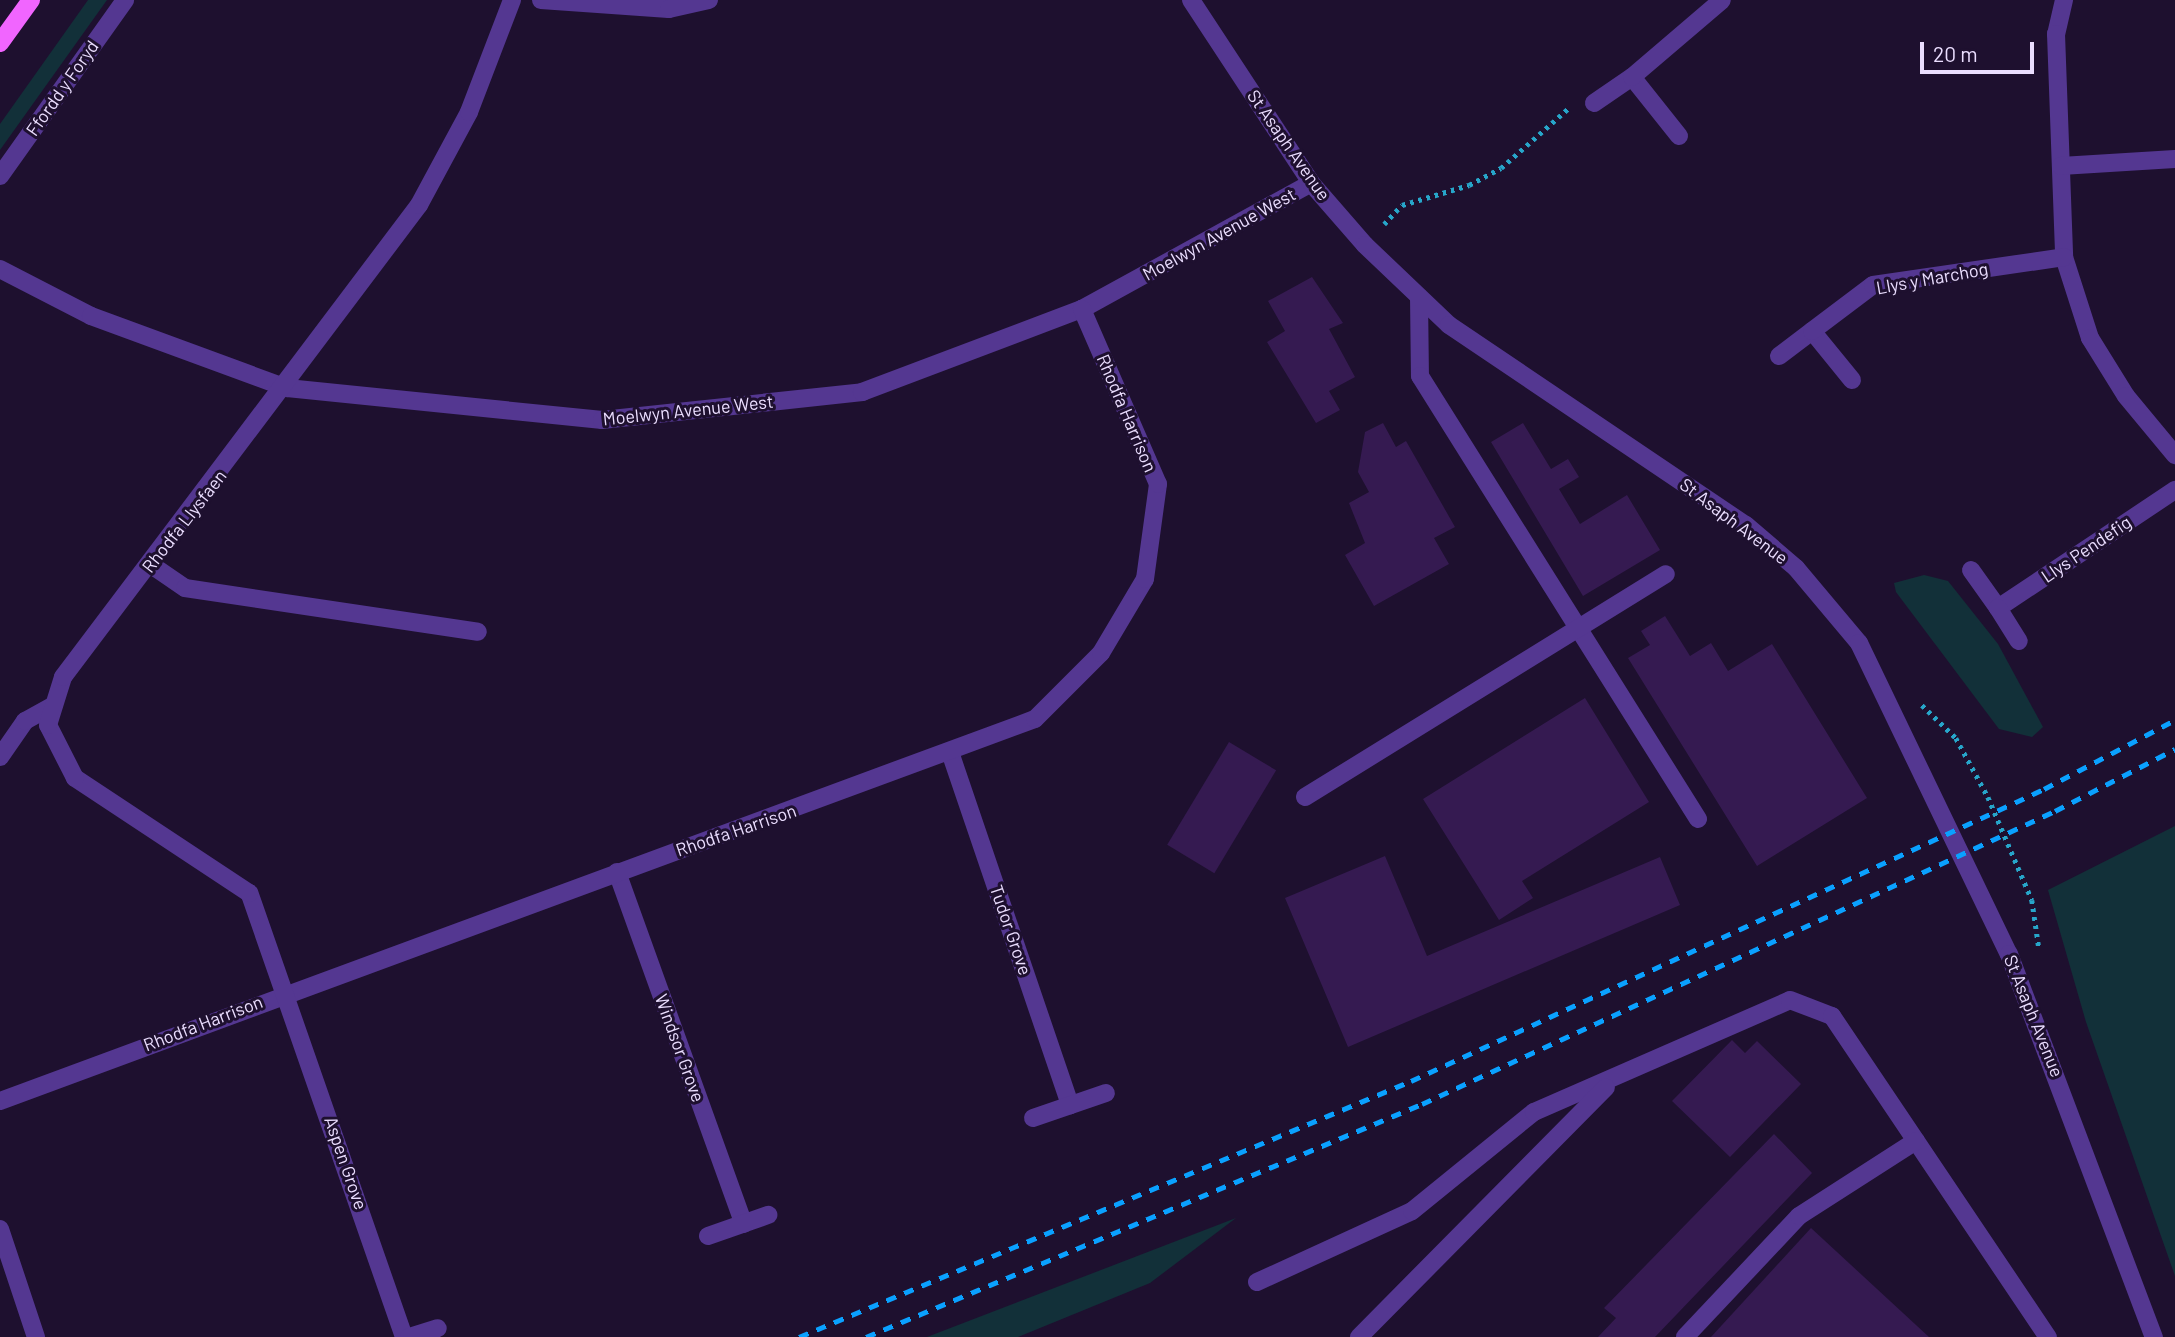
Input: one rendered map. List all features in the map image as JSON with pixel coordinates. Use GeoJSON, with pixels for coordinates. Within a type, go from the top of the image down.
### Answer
{"type":"FeatureCollection","features":[{"type":"Feature","properties":{"kind":"main road"},"geometry":{"type":"LineString","coordinates":[[0,43],[31,0]]}},
{"type":"Feature","properties":{"kind":"street","name":"Ffordd y Foryd"},"geometry":{"type":"LineString","coordinates":[[0,176],[125,0]]}},
{"type":"Feature","properties":{"kind":"street","name":"Rhodfa Llysfaen"},"geometry":{"type":"LineString","coordinates":[[288,990],[249,893],[75,778],[48,725],[62,677],[286,388],[419,205],[469,112],[512,0]]}},
{"type":"Feature","properties":{"kind":"street"},"geometry":{"type":"LineString","coordinates":[[541,0],[669,9],[709,0]]}},
{"type":"Feature","properties":{"kind":"street","name":"St Asaph Avenue"},"geometry":{"type":"LineString","coordinates":[[1191,0],[1311,183],[1365,245],[1449,326],[1746,525],[1796,568],[1859,643],[2009,954],[2154,1337]]}},
{"type":"Feature","properties":{"kind":"street"},"geometry":{"type":"LineString","coordinates":[[1594,103],[1632,77],[1722,0]]}},
{"type":"Feature","properties":{"kind":"street"},"geometry":{"type":"LineString","coordinates":[[2064,0],[2056,34],[2064,257],[2090,338],[2126,396],[2175,455]]}},
{"type":"Feature","properties":{"kind":"street"},"geometry":{"type":"LineString","coordinates":[[1632,77],[1679,136]]}},
{"type":"Feature","properties":{"kind":"street"},"geometry":{"type":"LineString","coordinates":[[2061,166],[2175,159]]}},
{"type":"Feature","properties":{"kind":"street","name":"Moelwyn Avenue West"},"geometry":{"type":"LineString","coordinates":[[0,268],[91,316],[286,388],[602,420],[862,392],[1082,309],[1311,183]]}},
{"type":"Feature","properties":{"kind":"street","name":"Llys y Marchog"},"geometry":{"type":"LineString","coordinates":[[1779,356],[1873,285],[2064,257]]}},
{"type":"Feature","properties":{"kind":"street"},"geometry":{"type":"LineString","coordinates":[[1419,297],[1420,376],[1698,819]]}},
{"type":"Feature","properties":{"kind":"street","name":"Rhodfa Harrison"},"geometry":{"type":"LineString","coordinates":[[0,1101],[288,990],[951,755],[1035,719],[1101,653],[1145,579],[1158,484],[1082,309]]}},
{"type":"Feature","properties":{"kind":"street"},"geometry":{"type":"LineString","coordinates":[[1812,331],[1852,380]]}},
{"type":"Feature","properties":{"kind":"street","name":"Llys Pendefig"},"geometry":{"type":"LineString","coordinates":[[1998,608],[2175,490]]}},
{"type":"Feature","properties":{"kind":"street"},"geometry":{"type":"LineString","coordinates":[[150,564],[185,588],[478,632]]}},
{"type":"Feature","properties":{"kind":"street"},"geometry":{"type":"LineString","coordinates":[[1971,569],[2019,641]]}},
{"type":"Feature","properties":{"kind":"street"},"geometry":{"type":"LineString","coordinates":[[1306,797],[1666,574]]}},
{"type":"Feature","properties":{"kind":"street"},"geometry":{"type":"LineString","coordinates":[[0,757],[25,721],[54,705]]}},
{"type":"Feature","properties":{"kind":"street","name":"Tudor Grove"},"geometry":{"type":"LineString","coordinates":[[951,755],[1070,1105]]}},
{"type":"Feature","properties":{"kind":"street","name":"Windsor Grove"},"geometry":{"type":"LineString","coordinates":[[617,872],[744,1224]]}},
{"type":"Feature","properties":{"kind":"street","name":"Aspen Grove"},"geometry":{"type":"LineString","coordinates":[[288,990],[407,1337],[438,1328]]}},
{"type":"Feature","properties":{"kind":"street"},"geometry":{"type":"LineString","coordinates":[[1257,1282],[1412,1211],[1534,1112],[1790,1000],[1832,1016],[2048,1337]]}},
{"type":"Feature","properties":{"kind":"street"},"geometry":{"type":"LineString","coordinates":[[1359,1337],[1616,1077]]}},
{"type":"Feature","properties":{"kind":"street"},"geometry":{"type":"LineString","coordinates":[[1033,1118],[1106,1093]]}},
{"type":"Feature","properties":{"kind":"street"},"geometry":{"type":"LineString","coordinates":[[1685,1337],[1799,1216],[1916,1141]]}},
{"type":"Feature","properties":{"kind":"street"},"geometry":{"type":"LineString","coordinates":[[708,1236],[768,1215]]}},
{"type":"Feature","properties":{"kind":"street"},"geometry":{"type":"LineString","coordinates":[[0,1229],[36,1337]]}},
{"type":"Feature","properties":{"kind":"path"},"geometry":{"type":"LineString","coordinates":[[1365,245],[1402,205],[1469,185],[1501,168],[1562,108],[1594,103]]}},
{"type":"Feature","properties":{"kind":"path"},"geometry":{"type":"LineString","coordinates":[[1988,797],[2013,859]]}},
{"type":"Feature","properties":{"kind":"shaded area"},"geometry":{"type":"Polygon","coordinates":[[[88,0],[107,0],[0,150],[0,124],[88,0]]]}},
{"type":"Feature","properties":{"kind":"shaded area"},"geometry":{"type":"Polygon","coordinates":[[[1924,575],[1948,581],[1998,644],[2043,727],[2032,737],[1999,729],[1896,592],[1894,583],[1924,575]]]}},
{"type":"Feature","properties":{"kind":"shaded area"},"geometry":{"type":"Polygon","coordinates":[[[2175,826],[2175,1276],[2086,1022],[2048,890],[2175,826]]]}},
{"type":"Feature","properties":{"kind":"shaded area"},"geometry":{"type":"Polygon","coordinates":[[[1236,1218],[1150,1283],[1018,1337],[927,1337],[1236,1218]]]}},
{"type":"Feature","properties":{"kind":"building"},"geometry":{"type":"Polygon","coordinates":[[[1312,277],[1343,323],[1329,329],[1355,377],[1329,391],[1340,410],[1316,423],[1267,342],[1285,331],[1268,301],[1312,277]]]}},
{"type":"Feature","properties":{"kind":"building"},"geometry":{"type":"Polygon","coordinates":[[[1383,423],[1396,447],[1406,441],[1455,527],[1434,538],[1449,564],[1374,606],[1345,555],[1365,543],[1349,503],[1369,492],[1358,472],[1365,432],[1383,423]]]}},
{"type":"Feature","properties":{"kind":"building"},"geometry":{"type":"Polygon","coordinates":[[[1523,423],[1551,469],[1568,459],[1579,477],[1559,489],[1580,524],[1627,495],[1660,550],[1583,596],[1491,442],[1523,423]]]}},
{"type":"Feature","properties":{"kind":"building"},"geometry":{"type":"Polygon","coordinates":[[[1665,616],[1690,656],[1711,643],[1728,671],[1772,644],[1867,798],[1757,866],[1628,658],[1650,645],[1641,631],[1665,616]]]}},
{"type":"Feature","properties":{"kind":"building"},"geometry":{"type":"Polygon","coordinates":[[[1585,698],[1649,802],[1522,881],[1533,898],[1499,920],[1423,799],[1585,698]]]}},
{"type":"Feature","properties":{"kind":"building"},"geometry":{"type":"Polygon","coordinates":[[[1229,742],[1276,770],[1214,873],[1167,845],[1229,742]]]}},
{"type":"Feature","properties":{"kind":"building"},"geometry":{"type":"Polygon","coordinates":[[[1385,856],[1427,956],[1660,857],[1680,905],[1348,1047],[1285,898],[1385,856]]]}},
{"type":"Feature","properties":{"kind":"building"},"geometry":{"type":"Polygon","coordinates":[[[1732,1040],[1745,1053],[1757,1041],[1801,1084],[1730,1157],[1672,1101],[1732,1040]]]}},
{"type":"Feature","properties":{"kind":"building"},"geometry":{"type":"Polygon","coordinates":[[[1774,1134],[1812,1173],[1655,1337],[1598,1337],[1616,1318],[1604,1308],[1774,1134]]]}},
{"type":"Feature","properties":{"kind":"building"},"geometry":{"type":"Polygon","coordinates":[[[1811,1228],[1929,1337],[1711,1337],[1811,1228]]]}},
{"type":"Feature","properties":{"kind":"railway"},"geometry":{"type":"LineString","coordinates":[[799,1337],[1411,1081],[2044,789],[2175,720]]}},
{"type":"Feature","properties":{"kind":"railway"},"geometry":{"type":"LineString","coordinates":[[866,1337],[1422,1104],[2055,811],[2175,749]]}}]}
